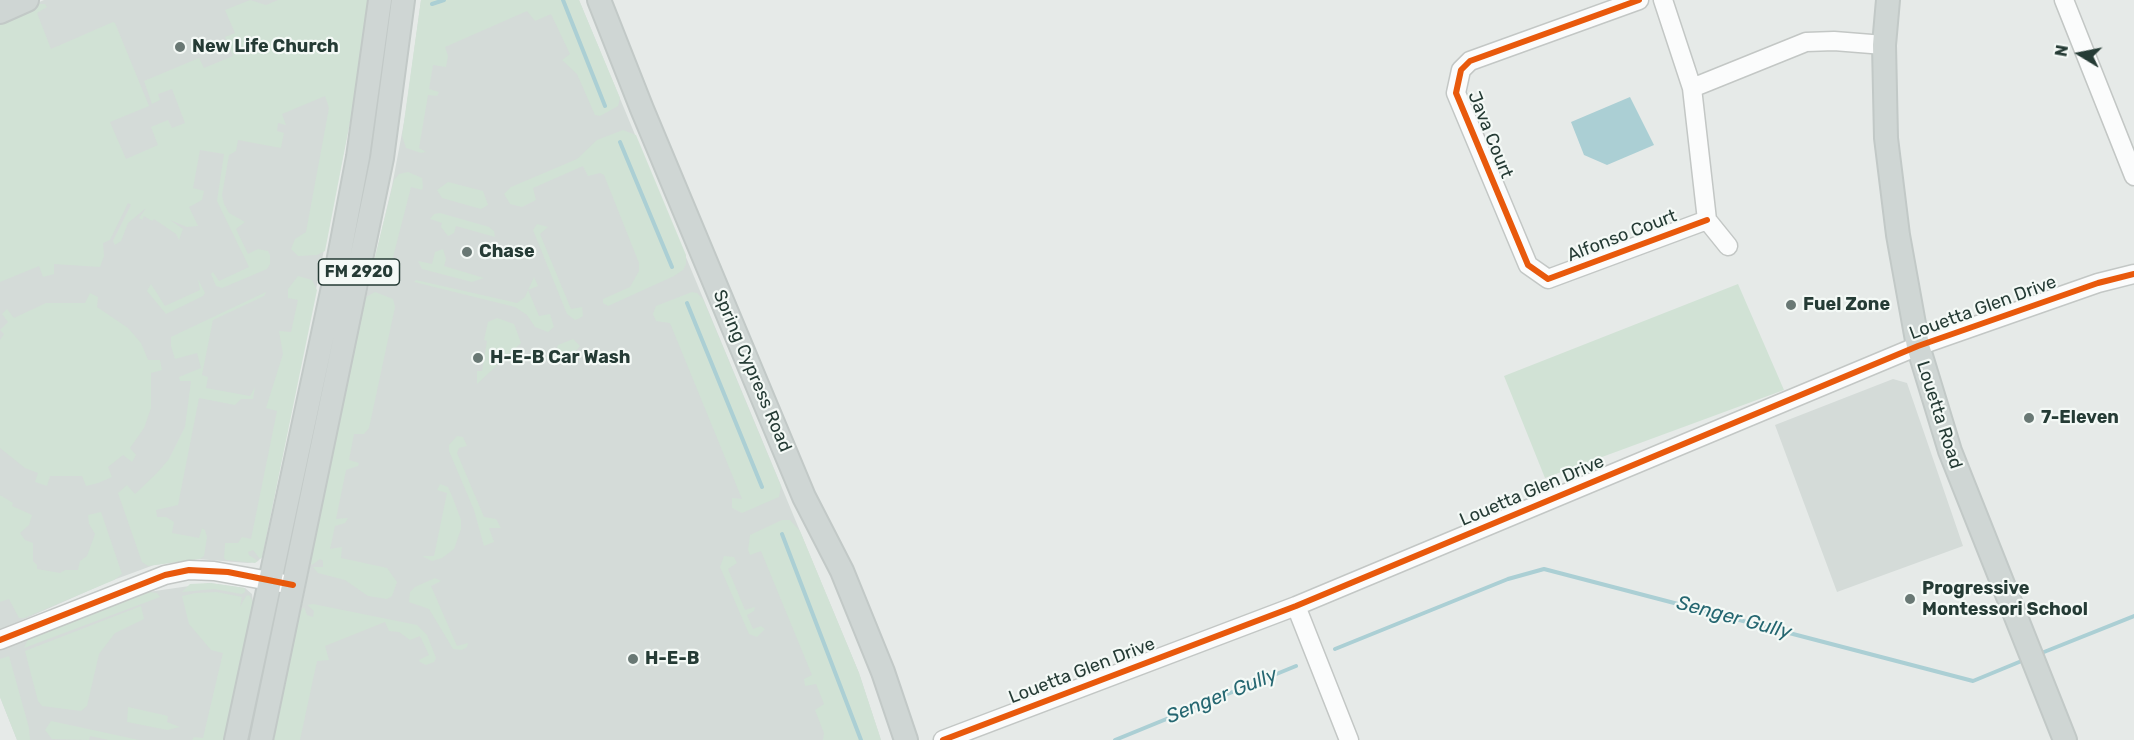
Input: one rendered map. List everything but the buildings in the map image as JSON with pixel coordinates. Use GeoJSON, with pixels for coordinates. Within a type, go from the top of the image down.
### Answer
{"type":"FeatureCollection","features":[{"type":"Feature","properties":{"kind":"main road"},"geometry":{"type":"LineString","coordinates":[[0,12],[27,0]]}},
{"type":"Feature","properties":{"kind":"main road","name":"FM 2920"},"geometry":{"type":"LineString","coordinates":[[236,740],[339,261],[358,157],[380,0]]}},
{"type":"Feature","properties":{"kind":"main road","name":"FM 2920"},"geometry":{"type":"LineString","coordinates":[[261,740],[382,158],[403,0]]}},
{"type":"Feature","properties":{"kind":"main road","name":"Spring Cypress Road"},"geometry":{"type":"LineString","coordinates":[[599,0],[642,109],[804,497],[842,571],[883,672],[906,740]]}},
{"type":"Feature","properties":{"kind":"main road","name":"Louetta Road"},"geometry":{"type":"LineString","coordinates":[[1888,0],[1884,45],[1886,138],[1898,235],[1918,346],[1950,451],[2065,740]]}},
{"type":"Feature","properties":{"kind":"street","name":"Java Court"},"geometry":{"type":"LineString","coordinates":[[1548,279],[1528,265],[1456,93],[1456,82],[1461,70],[1484,55],[1639,0]]}},
{"type":"Feature","properties":{"kind":"street"},"geometry":{"type":"LineString","coordinates":[[1663,0],[1692,88],[1707,220],[1728,246]]}},
{"type":"Feature","properties":{"kind":"street"},"geometry":{"type":"LineString","coordinates":[[2064,0],[2134,176]]}},
{"type":"Feature","properties":{"kind":"street"},"geometry":{"type":"LineString","coordinates":[[1692,88],[1806,42],[1834,41],[1884,45]]}},
{"type":"Feature","properties":{"kind":"street","name":"Alfonso Court"},"geometry":{"type":"LineString","coordinates":[[1548,279],[1707,220]]}},
{"type":"Feature","properties":{"kind":"street","name":"Louetta Glen Drive"},"geometry":{"type":"LineString","coordinates":[[943,740],[1296,606],[1918,346],[2098,283],[2134,274]]}},
{"type":"Feature","properties":{"kind":"street"},"geometry":{"type":"LineString","coordinates":[[0,640],[165,575],[189,570],[214,571],[293,585]]}},
{"type":"Feature","properties":{"kind":"street"},"geometry":{"type":"LineString","coordinates":[[1296,606],[1349,740]]}},
{"type":"Feature","properties":{"kind":"shaded area"},"geometry":{"type":"Polygon","coordinates":[[[44,0],[368,0],[355,96],[262,557],[258,561],[248,563],[197,559],[154,565],[108,582],[0,630],[0,19],[44,0]]]}},
{"type":"Feature","properties":{"kind":"shaded area"},"geometry":{"type":"Polygon","coordinates":[[[421,0],[579,0],[859,673],[881,740],[274,740],[361,319],[392,186],[405,117],[421,0]]]}},
{"type":"Feature","properties":{"kind":"shaded area"},"geometry":{"type":"Polygon","coordinates":[[[1893,379],[1907,383],[1963,546],[1837,592],[1775,425],[1893,379]]]}},
{"type":"Feature","properties":{"kind":"shaded area"},"geometry":{"type":"Polygon","coordinates":[[[210,583],[245,588],[252,594],[253,602],[224,740],[17,740],[0,697],[0,649],[148,592],[210,583]]]}},
{"type":"Feature","properties":{"kind":"green space"},"geometry":{"type":"Polygon","coordinates":[[[250,0],[266,5],[278,0],[368,0],[355,96],[325,251],[317,255],[298,256],[291,249],[295,239],[306,232],[329,108],[325,96],[282,114],[286,125],[278,123],[277,131],[284,133],[281,148],[238,140],[236,151],[229,155],[222,195],[224,204],[229,213],[245,222],[236,229],[248,254],[258,249],[268,251],[270,264],[267,269],[222,288],[216,286],[211,274],[213,272],[219,281],[249,267],[217,201],[224,154],[200,150],[193,188],[204,191],[202,200],[189,207],[198,226],[187,227],[170,220],[183,229],[179,240],[176,234],[154,219],[152,221],[144,216],[142,220],[139,218],[146,208],[128,223],[121,241],[115,245],[113,241],[131,205],[128,203],[110,240],[103,243],[104,256],[100,267],[54,264],[54,274],[43,277],[39,266],[0,282],[0,19],[35,4],[45,4],[47,7],[37,13],[51,49],[115,23],[149,106],[110,122],[126,159],[158,145],[151,127],[168,120],[172,128],[185,123],[172,89],[158,94],[160,100],[152,104],[144,81],[199,58],[204,68],[233,56],[225,37],[235,33],[225,10],[250,0]]]}},
{"type":"Feature","properties":{"kind":"green space"},"geometry":{"type":"Polygon","coordinates":[[[421,0],[579,0],[620,98],[618,106],[600,116],[595,115],[577,74],[562,60],[570,54],[551,14],[535,21],[527,11],[445,47],[448,56],[446,67],[433,65],[429,89],[439,92],[437,96],[428,95],[419,148],[426,152],[421,153],[406,148],[402,136],[421,0]]]}},
{"type":"Feature","properties":{"kind":"green space"},"geometry":{"type":"Polygon","coordinates":[[[623,130],[636,135],[686,255],[686,264],[683,270],[674,276],[608,306],[603,303],[603,299],[630,287],[639,271],[639,263],[604,175],[600,173],[588,176],[583,166],[533,188],[536,200],[522,207],[510,204],[504,194],[511,187],[577,159],[597,140],[623,130]]]}},
{"type":"Feature","properties":{"kind":"green space"},"geometry":{"type":"Polygon","coordinates":[[[408,172],[422,178],[423,187],[422,190],[411,187],[392,261],[401,266],[397,273],[391,274],[379,271],[374,261],[394,180],[399,174],[408,172]]]}},
{"type":"Feature","properties":{"kind":"green space"},"geometry":{"type":"Polygon","coordinates":[[[448,182],[483,191],[488,205],[481,209],[442,198],[437,190],[448,182]]]}},
{"type":"Feature","properties":{"kind":"green space"},"geometry":{"type":"Polygon","coordinates":[[[440,213],[489,227],[494,231],[495,237],[456,226],[454,233],[448,236],[441,227],[442,223],[430,219],[434,214],[440,213]]]}},
{"type":"Feature","properties":{"kind":"green space"},"geometry":{"type":"Polygon","coordinates":[[[537,224],[548,227],[540,234],[571,309],[582,307],[583,316],[580,318],[575,320],[567,314],[533,230],[537,224]]]}},
{"type":"Feature","properties":{"kind":"green space"},"geometry":{"type":"Polygon","coordinates":[[[443,249],[446,259],[444,266],[484,278],[472,282],[422,269],[418,261],[432,264],[435,252],[443,249]]]}},
{"type":"Feature","properties":{"kind":"green space"},"geometry":{"type":"Polygon","coordinates":[[[298,276],[312,280],[317,290],[262,557],[260,559],[253,550],[248,552],[258,561],[255,563],[226,560],[224,558],[225,543],[238,543],[242,537],[251,539],[277,411],[266,408],[283,354],[279,331],[291,332],[298,300],[288,298],[288,289],[298,276]]]}},
{"type":"Feature","properties":{"kind":"green space"},"geometry":{"type":"Polygon","coordinates":[[[534,277],[538,286],[528,290],[534,277]]]}},
{"type":"Feature","properties":{"kind":"green space"},"geometry":{"type":"Polygon","coordinates":[[[198,279],[205,293],[203,296],[166,314],[147,291],[151,284],[165,306],[200,290],[198,279]]]}},
{"type":"Feature","properties":{"kind":"green space"},"geometry":{"type":"Polygon","coordinates":[[[416,280],[517,303],[525,297],[528,290],[539,316],[550,314],[554,327],[548,332],[535,327],[527,315],[515,307],[414,282],[416,280]]]}},
{"type":"Feature","properties":{"kind":"green space"},"geometry":{"type":"Polygon","coordinates":[[[1738,284],[1784,390],[1545,478],[1504,376],[1738,284]]]}},
{"type":"Feature","properties":{"kind":"green space"},"geometry":{"type":"Polygon","coordinates":[[[266,292],[264,296],[213,320],[202,375],[208,377],[206,388],[250,396],[255,387],[253,399],[241,399],[235,405],[199,398],[178,505],[156,510],[157,517],[166,517],[174,522],[172,533],[199,538],[202,528],[205,530],[207,537],[204,556],[200,559],[148,566],[142,562],[118,493],[127,485],[135,494],[157,473],[169,459],[185,427],[191,381],[180,381],[179,377],[201,368],[197,353],[175,359],[171,337],[266,292]]]}},
{"type":"Feature","properties":{"kind":"green space"},"geometry":{"type":"Polygon","coordinates":[[[375,292],[393,299],[395,307],[369,428],[364,434],[354,434],[349,460],[359,463],[358,466],[346,470],[336,519],[348,518],[345,523],[335,526],[330,549],[342,547],[341,558],[387,568],[397,582],[392,596],[387,599],[368,596],[345,580],[318,573],[313,567],[323,567],[323,561],[320,559],[312,565],[310,561],[366,297],[375,292]]]}},
{"type":"Feature","properties":{"kind":"green space"},"geometry":{"type":"Polygon","coordinates":[[[692,292],[697,293],[703,299],[781,486],[779,497],[742,513],[732,508],[732,498],[742,499],[670,323],[656,321],[653,314],[656,306],[692,292]]]}},
{"type":"Feature","properties":{"kind":"green space"},"geometry":{"type":"Polygon","coordinates":[[[90,293],[98,297],[97,307],[128,328],[141,343],[148,360],[160,360],[162,370],[151,373],[151,408],[144,428],[130,448],[136,455],[132,462],[123,455],[108,467],[112,477],[98,483],[86,486],[82,476],[50,476],[47,486],[35,482],[38,473],[25,468],[0,448],[0,340],[4,334],[0,330],[8,322],[2,314],[7,309],[14,318],[46,303],[85,303],[90,293]]]}},
{"type":"Feature","properties":{"kind":"green space"},"geometry":{"type":"Polygon","coordinates":[[[497,318],[514,324],[521,343],[477,384],[477,371],[482,371],[488,322],[497,318]]]}},
{"type":"Feature","properties":{"kind":"green space"},"geometry":{"type":"Polygon","coordinates":[[[573,339],[580,346],[564,366],[556,350],[558,345],[573,339]]]}},
{"type":"Feature","properties":{"kind":"green space"},"geometry":{"type":"Polygon","coordinates":[[[457,436],[463,437],[467,446],[459,448],[457,453],[484,517],[496,519],[501,528],[489,528],[494,542],[484,546],[474,510],[449,451],[449,445],[457,436]]]}},
{"type":"Feature","properties":{"kind":"green space"},"geometry":{"type":"Polygon","coordinates":[[[440,484],[448,487],[461,520],[461,529],[454,549],[442,558],[432,561],[422,556],[434,556],[447,493],[437,490],[440,484]]]}},
{"type":"Feature","properties":{"kind":"green space"},"geometry":{"type":"Polygon","coordinates":[[[0,495],[13,503],[12,506],[32,515],[29,525],[20,533],[25,540],[33,543],[33,561],[37,569],[60,573],[65,570],[78,570],[80,561],[87,556],[95,534],[89,524],[88,515],[101,512],[122,574],[114,580],[24,618],[19,618],[9,599],[0,602],[0,495]]]}},
{"type":"Feature","properties":{"kind":"green space"},"geometry":{"type":"Polygon","coordinates":[[[782,520],[790,520],[800,531],[859,673],[881,740],[823,740],[824,733],[815,710],[824,704],[816,684],[805,686],[804,679],[812,675],[761,551],[750,555],[748,550],[750,535],[782,520]]]}},
{"type":"Feature","properties":{"kind":"green space"},"geometry":{"type":"Polygon","coordinates":[[[724,556],[734,557],[737,563],[728,569],[745,610],[755,607],[754,611],[747,615],[753,629],[761,626],[765,629],[757,637],[749,634],[720,567],[724,556]]]}},
{"type":"Feature","properties":{"kind":"green space"},"geometry":{"type":"Polygon","coordinates":[[[435,578],[441,581],[431,586],[457,646],[468,643],[467,647],[462,650],[453,649],[429,609],[409,602],[410,592],[415,587],[435,578]]]}},
{"type":"Feature","properties":{"kind":"green space"},"geometry":{"type":"Polygon","coordinates":[[[210,583],[245,588],[245,592],[242,594],[214,589],[182,592],[190,584],[210,583]]]}},
{"type":"Feature","properties":{"kind":"green space"},"geometry":{"type":"Polygon","coordinates":[[[148,592],[157,593],[160,597],[24,648],[28,639],[148,592]]]}},
{"type":"Feature","properties":{"kind":"green space"},"geometry":{"type":"Polygon","coordinates":[[[217,592],[242,597],[240,607],[246,596],[249,595],[253,602],[224,740],[192,740],[194,737],[203,738],[223,653],[211,650],[189,624],[182,596],[217,592]]]}},
{"type":"Feature","properties":{"kind":"green space"},"geometry":{"type":"Polygon","coordinates":[[[313,604],[417,625],[427,635],[436,658],[434,662],[426,665],[420,662],[419,660],[429,655],[420,636],[410,640],[399,632],[389,631],[385,622],[325,646],[329,660],[317,661],[300,740],[274,740],[300,612],[304,607],[307,615],[313,617],[314,611],[307,605],[313,604]]]}},
{"type":"Feature","properties":{"kind":"green space"},"geometry":{"type":"Polygon","coordinates":[[[141,606],[144,619],[115,633],[99,654],[87,706],[81,711],[42,706],[38,701],[25,651],[141,606]]]}},
{"type":"Feature","properties":{"kind":"green space"},"geometry":{"type":"Polygon","coordinates":[[[9,656],[29,728],[30,740],[17,740],[0,697],[0,659],[9,656]]]}},
{"type":"Feature","properties":{"kind":"green space"},"geometry":{"type":"Polygon","coordinates":[[[128,707],[168,716],[167,722],[180,727],[167,730],[127,722],[128,707]]]}},
{"type":"Feature","properties":{"kind":"green space"},"geometry":{"type":"Polygon","coordinates":[[[51,721],[139,740],[109,740],[90,736],[89,740],[52,739],[45,730],[51,721]]]}},
{"type":"Feature","properties":{"kind":"water"},"geometry":{"type":"Polygon","coordinates":[[[1630,97],[1654,145],[1607,165],[1584,155],[1571,122],[1630,97]]]}},
{"type":"Feature","properties":{"kind":"waterway"},"geometry":{"type":"LineString","coordinates":[[432,4],[444,0]]}},
{"type":"Feature","properties":{"kind":"waterway"},"geometry":{"type":"LineString","coordinates":[[563,0],[605,106]]}},
{"type":"Feature","properties":{"kind":"waterway"},"geometry":{"type":"LineString","coordinates":[[620,142],[672,267]]}},
{"type":"Feature","properties":{"kind":"waterway"},"geometry":{"type":"LineString","coordinates":[[687,303],[762,487]]}},
{"type":"Feature","properties":{"kind":"waterway"},"geometry":{"type":"LineString","coordinates":[[782,534],[861,740]]}},
{"type":"Feature","properties":{"kind":"waterway","name":"Senger Gully"},"geometry":{"type":"LineString","coordinates":[[1335,649],[1508,579],[1544,569],[1973,681],[2024,660]]}},
{"type":"Feature","properties":{"kind":"waterway","name":"Senger Gully"},"geometry":{"type":"LineString","coordinates":[[2039,654],[2134,616]]}},
{"type":"Feature","properties":{"kind":"waterway","name":"Senger Gully"},"geometry":{"type":"LineString","coordinates":[[1115,740],[1296,666]]}},
{"type":"Feature","properties":{"kind":"cycle path"},"geometry":{"type":"LineString","coordinates":[[1639,0],[1470,61],[1461,70],[1456,93],[1528,265],[1548,279],[1707,220]]}},
{"type":"Feature","properties":{"kind":"cycle path"},"geometry":{"type":"LineString","coordinates":[[943,740],[1296,606],[1918,346],[2098,283],[2134,274]]}},
{"type":"Feature","properties":{"kind":"cycle path"},"geometry":{"type":"LineString","coordinates":[[0,640],[165,575],[189,570],[228,572],[293,585]]}},
{"type":"Feature","properties":{"kind":"place","name":"New Life Church"},"geometry":{"type":"Point","coordinates":[180,47]}},
{"type":"Feature","properties":{"kind":"place","name":"Chase"},"geometry":{"type":"Point","coordinates":[467,252]}},
{"type":"Feature","properties":{"kind":"place","name":"Fuel Zone"},"geometry":{"type":"Point","coordinates":[1791,305]}},
{"type":"Feature","properties":{"kind":"place","name":"H-E-B Car Wash"},"geometry":{"type":"Point","coordinates":[478,358]}},
{"type":"Feature","properties":{"kind":"place","name":"7-Eleven"},"geometry":{"type":"Point","coordinates":[2029,418]}},
{"type":"Feature","properties":{"kind":"place","name":"Progressive Montessori School"},"geometry":{"type":"Point","coordinates":[1910,599]}},
{"type":"Feature","properties":{"kind":"place","name":"H-E-B"},"geometry":{"type":"Point","coordinates":[633,659]}}]}
